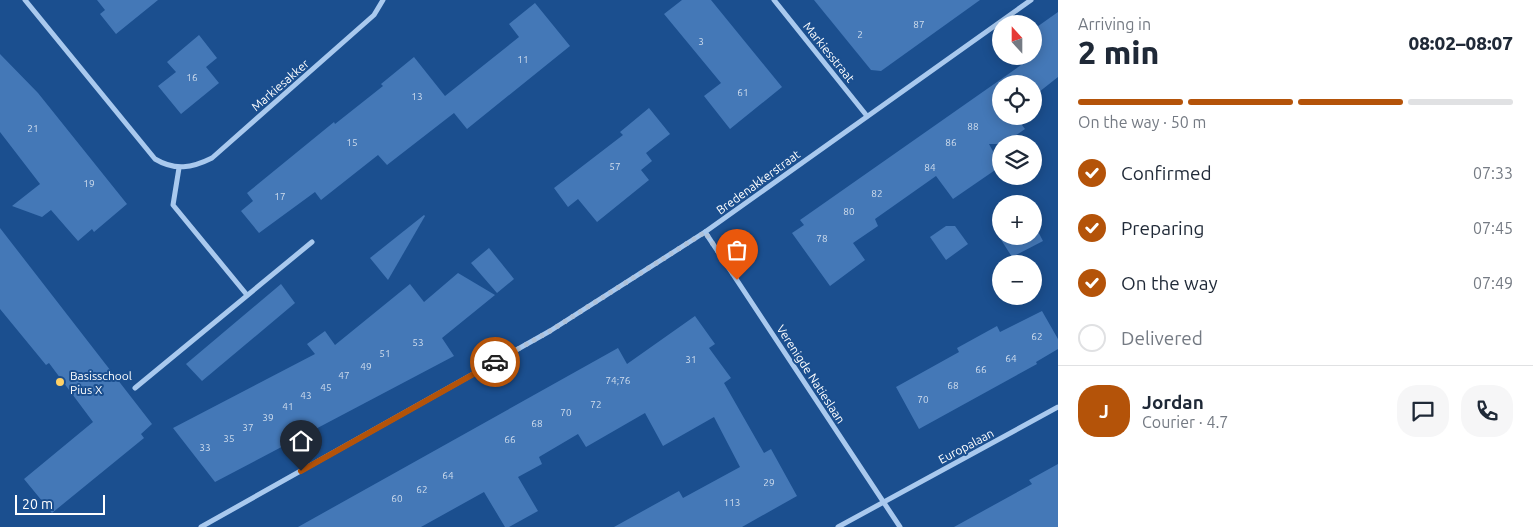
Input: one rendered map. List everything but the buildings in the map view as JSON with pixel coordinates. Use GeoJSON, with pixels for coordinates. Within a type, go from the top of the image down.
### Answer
{"type":"FeatureCollection","features":[{"type":"Feature","properties":{"kind":"street"},"geometry":{"type":"LineString","coordinates":[[25,0],[155,159],[179,168],[173,205],[246,295]]}},
{"type":"Feature","properties":{"kind":"street","name":"Markiesakker"},"geometry":{"type":"LineString","coordinates":[[179,168],[189,167],[212,158],[374,16],[383,0]]}},
{"type":"Feature","properties":{"kind":"street","name":"Markiesstraat"},"geometry":{"type":"LineString","coordinates":[[774,0],[867,116]]}},
{"type":"Feature","properties":{"kind":"street","name":"Bredenakkerstraat"},"geometry":{"type":"LineString","coordinates":[[201,527],[550,331],[705,232],[1031,0]]}},
{"type":"Feature","properties":{"kind":"street","name":"Verenigde Natieslaan"},"geometry":{"type":"LineString","coordinates":[[705,232],[900,527]]}},
{"type":"Feature","properties":{"kind":"street"},"geometry":{"type":"LineString","coordinates":[[135,388],[312,242]]}},
{"type":"Feature","properties":{"kind":"street","name":"Europalaan"},"geometry":{"type":"LineString","coordinates":[[838,527],[1058,407]]}},
{"type":"Feature","properties":{"kind":"way so far"},"geometry":{"type":"LineString","coordinates":[[495,362],[550,331],[705,232],[737,280]]}},
{"type":"Feature","properties":{"kind":"place","name":"Basisschool Pius X"},"geometry":{"type":"Point","coordinates":[60,382]}},
{"type":"Feature","properties":{"kind":"route"},"geometry":{"type":"LineString","coordinates":[[301,471],[495,362]]}}]}
